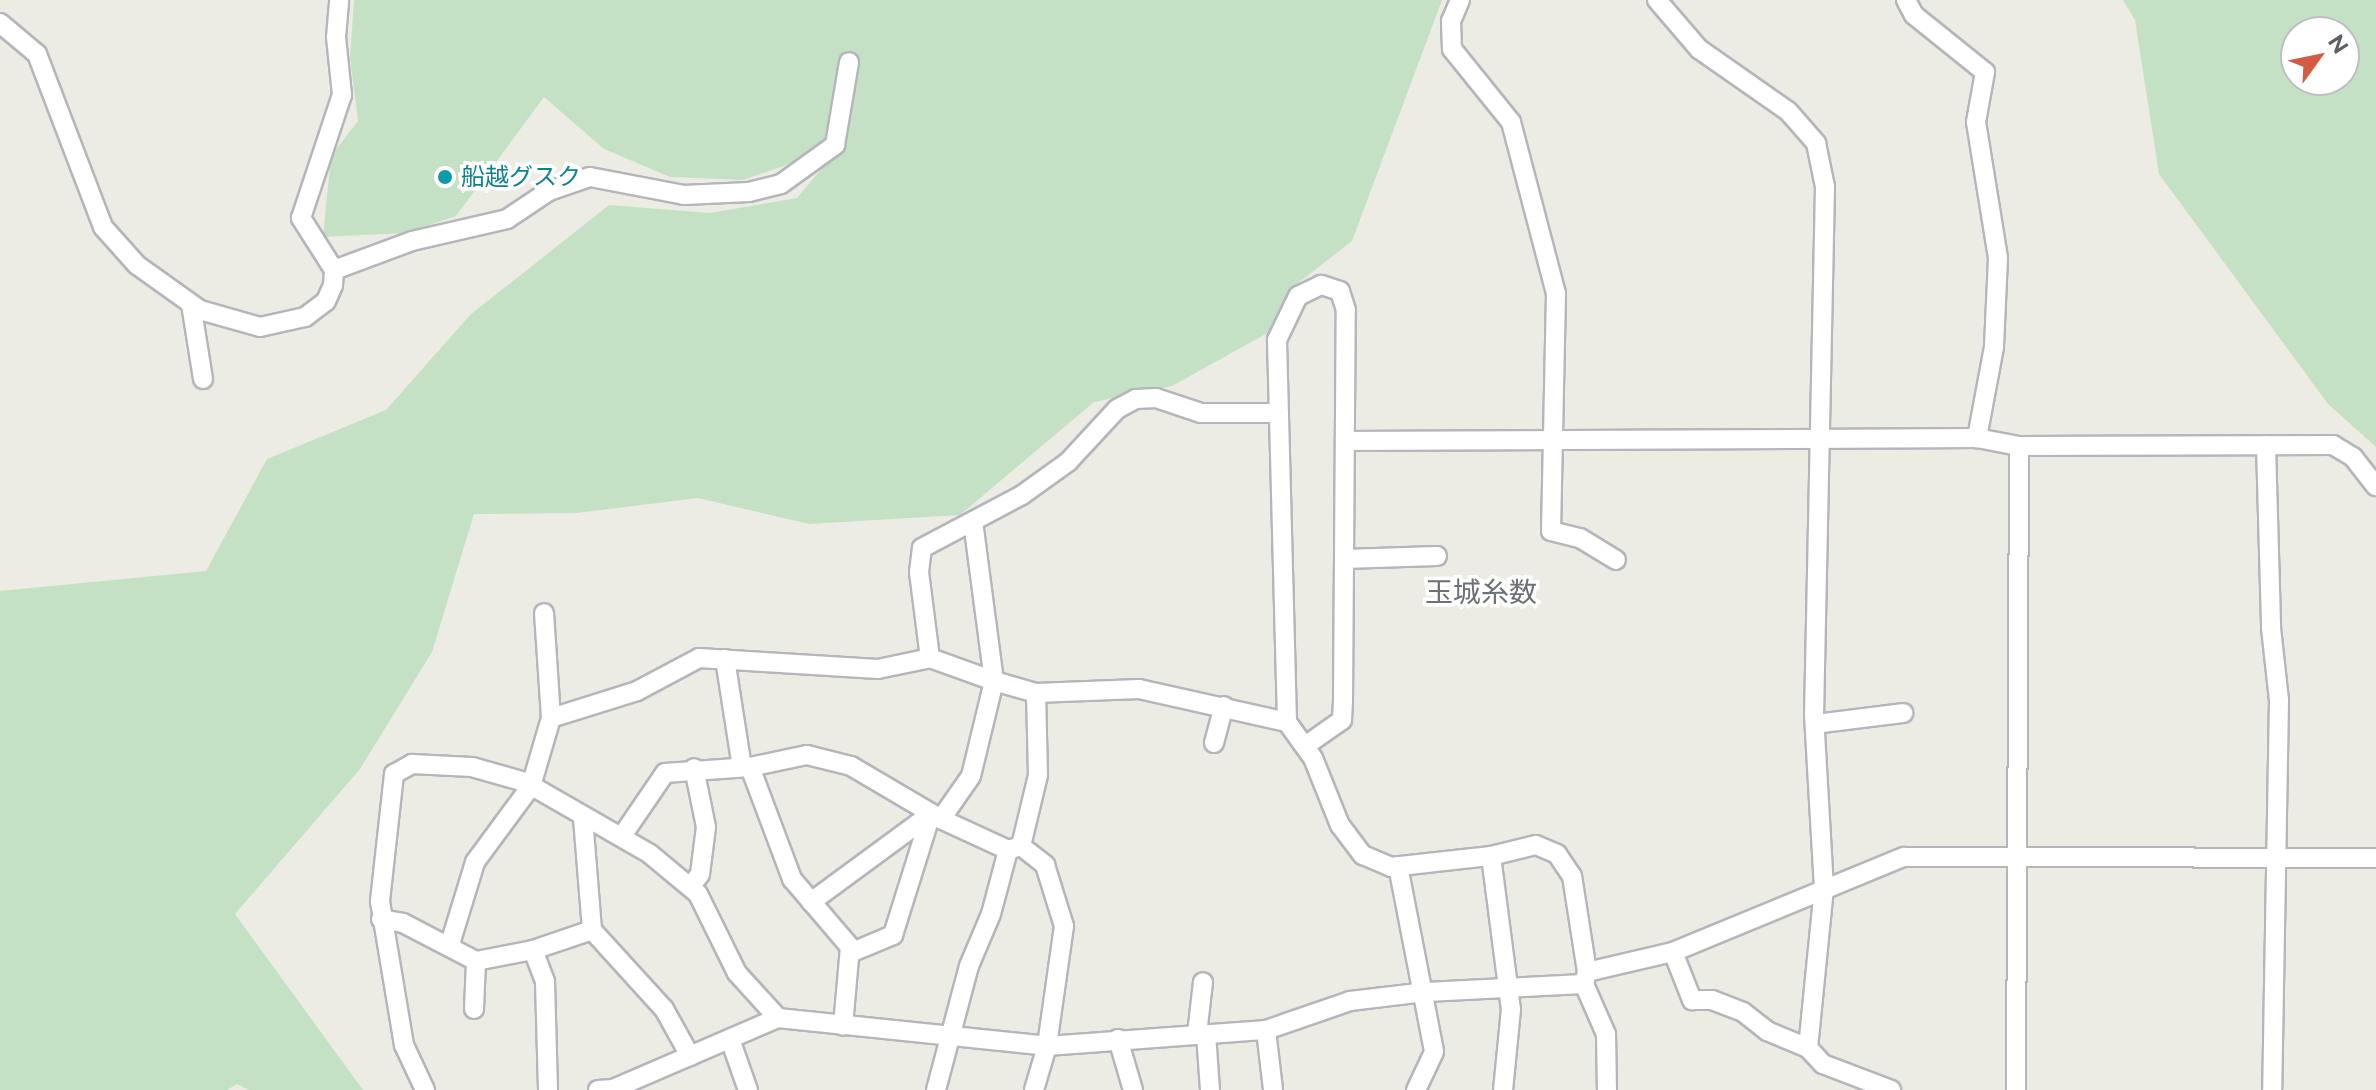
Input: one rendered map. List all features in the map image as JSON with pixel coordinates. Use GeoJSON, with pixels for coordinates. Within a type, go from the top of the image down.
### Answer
{"type":"FeatureCollection","features":[{"type":"Feature","properties":{"kind":"street"},"geometry":{"type":"LineString","coordinates":[[0,23],[37,54],[103,227],[137,265],[191,304],[240,325],[280,326],[305,317],[326,301],[334,270],[301,218],[342,95],[336,37],[339,0]]}},
{"type":"Feature","properties":{"kind":"street"},"geometry":{"type":"LineString","coordinates":[[1460,0],[1451,21],[1452,49],[1511,122],[1556,293],[1551,531],[1580,538],[1616,560]]}},
{"type":"Feature","properties":{"kind":"street"},"geometry":{"type":"LineString","coordinates":[[1657,0],[1699,49],[1788,111],[1816,143],[1825,187],[1815,724],[1824,888],[1808,1048]]}},
{"type":"Feature","properties":{"kind":"street"},"geometry":{"type":"LineString","coordinates":[[1906,0],[1914,15],[1985,72],[1976,122],[1998,258],[1994,347],[1977,438]]}},
{"type":"Feature","properties":{"kind":"street"},"geometry":{"type":"LineString","coordinates":[[334,270],[412,241],[507,219],[549,191],[590,177],[684,195],[749,192],[781,184],[835,145],[849,62]]}},
{"type":"Feature","properties":{"kind":"street"},"geometry":{"type":"LineString","coordinates":[[1305,746],[1342,720],[1346,310],[1340,291],[1321,285],[1298,296],[1277,340],[1287,722],[1305,746],[1340,825],[1363,855],[1398,866],[1491,856],[1536,845],[1557,854],[1572,876],[1585,978],[1606,1034],[1607,1090]]}},
{"type":"Feature","properties":{"kind":"street"},"geometry":{"type":"LineString","coordinates":[[191,304],[203,379]]}},
{"type":"Feature","properties":{"kind":"street"},"geometry":{"type":"LineString","coordinates":[[930,658],[919,572],[922,548],[973,521],[1068,462],[1117,409],[1136,399],[1156,398],[1201,413],[1279,413]]}},
{"type":"Feature","properties":{"kind":"street"},"geometry":{"type":"LineString","coordinates":[[1345,441],[1977,438],[2019,446],[2333,445],[2353,457],[2376,486]]}},
{"type":"Feature","properties":{"kind":"street"},"geometry":{"type":"LineString","coordinates":[[2266,445],[2271,628],[2279,700],[2273,857],[2272,1090]]}},
{"type":"Feature","properties":{"kind":"street"},"geometry":{"type":"LineString","coordinates":[[2016,1090],[2014,857],[2019,446]]}},
{"type":"Feature","properties":{"kind":"street"},"geometry":{"type":"LineString","coordinates":[[811,902],[936,816],[971,776],[994,681],[973,521]]}},
{"type":"Feature","properties":{"kind":"street"},"geometry":{"type":"LineString","coordinates":[[1344,559],[1437,556]]}},
{"type":"Feature","properties":{"kind":"street"},"geometry":{"type":"LineString","coordinates":[[450,944],[475,862],[531,786],[551,718],[544,613]]}},
{"type":"Feature","properties":{"kind":"street"},"geometry":{"type":"LineString","coordinates":[[551,718],[637,691],[699,658],[878,669],[930,658],[1036,693],[1139,689],[1287,722]]}},
{"type":"Feature","properties":{"kind":"street"},"geometry":{"type":"LineString","coordinates":[[725,659],[746,767],[792,879],[850,953],[843,1026]]}},
{"type":"Feature","properties":{"kind":"street"},"geometry":{"type":"LineString","coordinates":[[936,1090],[1038,775],[1036,693]]}},
{"type":"Feature","properties":{"kind":"street"},"geometry":{"type":"LineString","coordinates":[[1214,743],[1224,706]]}},
{"type":"Feature","properties":{"kind":"street"},"geometry":{"type":"LineString","coordinates":[[1815,724],[1903,713]]}},
{"type":"Feature","properties":{"kind":"street"},"geometry":{"type":"LineString","coordinates":[[622,836],[665,773],[694,768],[746,767],[807,755],[851,766],[936,816],[1014,848],[1045,865],[1064,926],[1047,1046],[1034,1090]]}},
{"type":"Feature","properties":{"kind":"street"},"geometry":{"type":"LineString","coordinates":[[425,1090],[404,1045],[381,919],[394,774],[412,764],[472,767],[531,786],[583,818],[622,836],[690,887],[737,973],[778,1018]]}},
{"type":"Feature","properties":{"kind":"street"},"geometry":{"type":"LineString","coordinates":[[690,887],[700,874],[706,827],[694,768]]}},
{"type":"Feature","properties":{"kind":"street"},"geometry":{"type":"LineString","coordinates":[[850,953],[893,935],[936,816]]}},
{"type":"Feature","properties":{"kind":"street"},"geometry":{"type":"LineString","coordinates":[[583,818],[592,930],[664,1009],[690,1056]]}},
{"type":"Feature","properties":{"kind":"street"},"geometry":{"type":"LineString","coordinates":[[1491,856],[1509,989],[1503,1090]]}},
{"type":"Feature","properties":{"kind":"street"},"geometry":{"type":"LineString","coordinates":[[598,1090],[613,1089],[778,1018],[951,1039],[998,1037],[1047,1046],[1266,1030],[1350,1001],[1426,992],[1509,989],[1585,978],[1673,952],[1904,857],[2376,858]]}},
{"type":"Feature","properties":{"kind":"street"},"geometry":{"type":"LineString","coordinates":[[1398,866],[1426,992],[1434,1052],[1416,1090]]}},
{"type":"Feature","properties":{"kind":"street"},"geometry":{"type":"LineString","coordinates":[[381,919],[403,923],[450,944],[476,961],[533,950],[592,930]]}},
{"type":"Feature","properties":{"kind":"street"},"geometry":{"type":"LineString","coordinates":[[533,950],[545,982],[548,1090]]}},
{"type":"Feature","properties":{"kind":"street"},"geometry":{"type":"LineString","coordinates":[[1673,952],[1692,1000],[1712,1000],[1743,1012],[1767,1031],[1808,1048],[1823,1064],[1891,1090]]}},
{"type":"Feature","properties":{"kind":"street"},"geometry":{"type":"LineString","coordinates":[[474,1009],[476,961]]}},
{"type":"Feature","properties":{"kind":"street"},"geometry":{"type":"LineString","coordinates":[[1203,982],[1202,1034],[1210,1090]]}},
{"type":"Feature","properties":{"kind":"street"},"geometry":{"type":"LineString","coordinates":[[1266,1030],[1273,1090]]}},
{"type":"Feature","properties":{"kind":"street"},"geometry":{"type":"LineString","coordinates":[[730,1039],[748,1090]]}},
{"type":"Feature","properties":{"kind":"street"},"geometry":{"type":"LineString","coordinates":[[1118,1039],[1133,1090]]}},
{"type":"Feature","properties":{"kind":"green space"},"geometry":{"type":"Polygon","coordinates":[[[354,0],[1442,0],[1352,241],[1288,291],[1271,331],[1172,386],[1094,402],[960,515],[809,524],[698,498],[577,513],[474,514],[432,652],[360,769],[235,914],[363,1090],[249,1090],[237,1084],[227,1090],[0,1090],[0,591],[206,571],[267,459],[386,410],[470,315],[609,205],[710,213],[797,198],[840,147],[827,142],[807,158],[743,180],[670,177],[604,149],[544,97],[456,216],[405,233],[323,237],[331,156],[358,121],[350,58],[354,0]]]}},
{"type":"Feature","properties":{"kind":"green space"},"geometry":{"type":"Polygon","coordinates":[[[2123,0],[2376,0],[2376,447],[2328,404],[2159,174],[2135,20],[2123,0]]]}},
{"type":"Feature","properties":{"kind":"place","name":"船越グスク"},"geometry":{"type":"Point","coordinates":[445,177]}},
{"type":"Feature","properties":{"kind":"district","name":"玉城糸数"},"geometry":{"type":"Point","coordinates":[1481,593]}}]}
